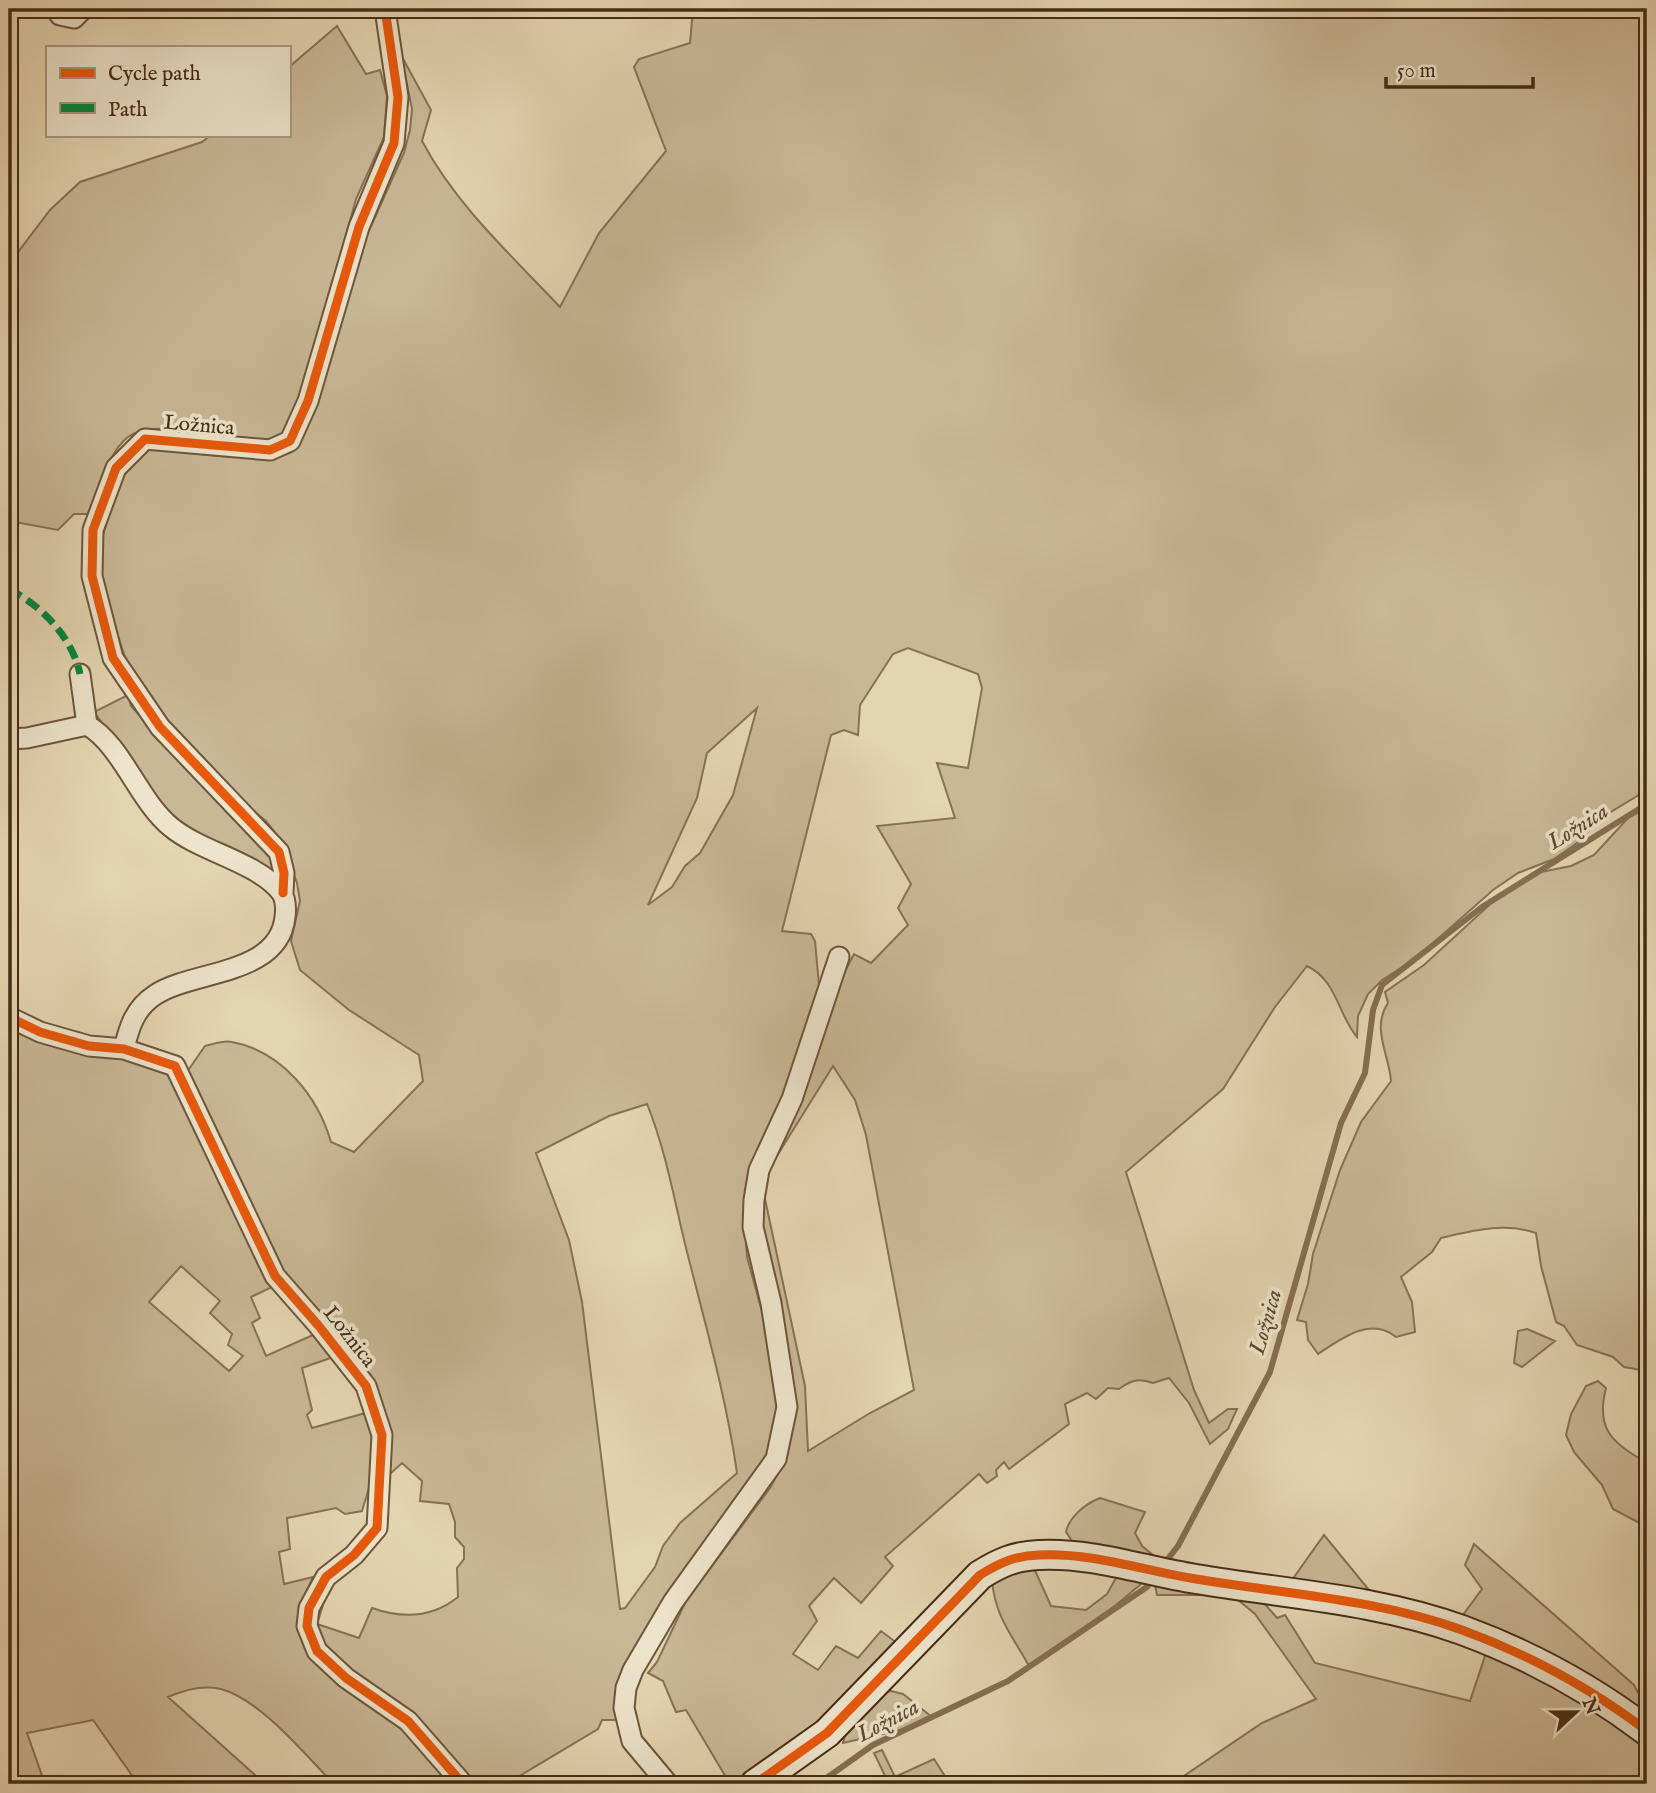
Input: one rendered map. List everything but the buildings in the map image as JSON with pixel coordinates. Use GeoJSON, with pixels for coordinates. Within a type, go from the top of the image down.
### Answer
{"type":"FeatureCollection","features":[{"type":"Feature","properties":{"kind":"street"},"geometry":{"type":"LineString","coordinates":[[55,9],[61,15],[75,19],[83,9]]}},
{"type":"Feature","properties":{"kind":"street","name":"Ložnica"},"geometry":{"type":"LineString","coordinates":[[124,1049],[129,1023],[154,995],[254,959],[281,933],[286,906],[282,893],[284,873],[279,852],[160,727],[113,658],[92,576],[93,530],[116,468],[145,439],[270,450],[290,441],[307,401],[359,227],[394,143],[398,97],[385,9]]}},
{"type":"Feature","properties":{"kind":"street"},"geometry":{"type":"LineString","coordinates":[[79,674],[87,725],[107,743],[169,826],[253,872],[282,893]]}},
{"type":"Feature","properties":{"kind":"street"},"geometry":{"type":"LineString","coordinates":[[9,738],[27,738],[87,725]]}},
{"type":"Feature","properties":{"kind":"street"},"geometry":{"type":"LineString","coordinates":[[668,1784],[632,1741],[624,1708],[626,1688],[633,1670],[673,1602],[776,1458],[787,1407],[771,1303],[753,1227],[754,1200],[759,1170],[792,1099],[839,957]]}},
{"type":"Feature","properties":{"kind":"street","name":"Ložnica"},"geometry":{"type":"LineString","coordinates":[[9,1017],[40,1032],[89,1046],[124,1049],[175,1066],[275,1276],[366,1387],[382,1435],[377,1528],[354,1555],[326,1577],[309,1608],[307,1626],[317,1651],[346,1678],[408,1721],[463,1784]]}},
{"type":"Feature","properties":{"kind":"street"},"geometry":{"type":"LineString","coordinates":[[755,1784],[827,1733],[980,1575],[1009,1558],[1043,1555],[1106,1561],[1195,1579],[1384,1608],[1460,1629],[1544,1663],[1602,1697],[1647,1731]]}},
{"type":"Feature","properties":{"kind":"shaded area"},"geometry":{"type":"Polygon","coordinates":[[[693,9],[1647,9],[1647,790],[1601,818],[1577,843],[1554,859],[1518,873],[1493,890],[1415,959],[1382,980],[1368,994],[1358,1016],[1357,1037],[1325,980],[1307,966],[1275,1007],[1223,1089],[1126,1172],[1194,1390],[1209,1423],[1228,1409],[1237,1409],[1228,1429],[1210,1444],[1189,1403],[1169,1378],[1153,1383],[1135,1381],[1119,1389],[1108,1388],[1096,1399],[1087,1393],[1065,1404],[1069,1424],[1009,1469],[1004,1462],[996,1470],[997,1476],[987,1483],[979,1474],[885,1557],[893,1566],[861,1603],[834,1578],[809,1606],[817,1621],[793,1654],[818,1670],[836,1646],[858,1658],[881,1631],[897,1643],[799,1742],[737,1784],[730,1784],[686,1710],[676,1712],[663,1681],[648,1673],[657,1662],[686,1601],[770,1488],[786,1459],[792,1369],[773,1293],[758,1197],[762,1186],[805,1386],[808,1451],[914,1390],[866,1135],[855,1100],[833,1066],[766,1177],[838,985],[854,954],[871,963],[908,925],[898,908],[911,884],[877,826],[955,818],[937,763],[968,768],[982,688],[978,674],[908,648],[893,654],[860,705],[858,735],[844,730],[831,735],[782,931],[811,934],[815,941],[820,996],[744,1209],[747,1257],[781,1381],[774,1453],[679,1584],[622,1720],[602,1720],[598,1729],[506,1784],[467,1784],[322,1653],[311,1624],[327,1592],[317,1624],[359,1638],[372,1608],[406,1615],[428,1613],[458,1597],[457,1568],[464,1559],[464,1547],[455,1537],[455,1522],[449,1504],[420,1501],[422,1481],[402,1463],[380,1483],[387,1426],[290,1285],[187,1072],[205,1046],[219,1042],[250,1047],[267,1055],[295,1078],[307,1093],[331,1142],[354,1152],[423,1081],[419,1055],[349,1010],[300,970],[291,941],[300,901],[297,883],[281,840],[266,821],[237,798],[143,694],[128,667],[98,573],[101,542],[120,476],[142,448],[220,456],[263,457],[292,452],[299,444],[353,266],[404,153],[412,109],[401,55],[431,110],[422,141],[436,164],[467,208],[560,307],[599,233],[666,151],[634,67],[639,59],[690,43],[693,9]],[[757,708],[707,753],[697,798],[648,905],[672,887],[685,866],[700,853],[733,795],[757,708]],[[647,1104],[609,1116],[536,1153],[569,1240],[582,1302],[620,1609],[625,1608],[655,1567],[663,1546],[680,1523],[737,1473],[714,1360],[654,1122],[647,1104]]]}},
{"type":"Feature","properties":{"kind":"shaded area"},"geometry":{"type":"Polygon","coordinates":[[[337,26],[366,74],[380,70],[387,96],[384,137],[356,199],[293,428],[273,440],[252,443],[229,442],[164,429],[145,430],[128,437],[115,453],[91,514],[74,514],[58,530],[9,521],[9,264],[50,210],[80,182],[202,142],[210,136],[290,136],[290,66],[337,26]]]}},
{"type":"Feature","properties":{"kind":"shaded area"},"geometry":{"type":"Polygon","coordinates":[[[128,695],[131,706],[277,864],[274,874],[171,819],[94,712],[128,695]]]}},
{"type":"Feature","properties":{"kind":"shaded area"},"geometry":{"type":"Polygon","coordinates":[[[1647,808],[1647,1363],[1641,1370],[1624,1367],[1613,1357],[1577,1345],[1564,1326],[1556,1322],[1541,1266],[1536,1233],[1512,1228],[1488,1229],[1441,1238],[1432,1252],[1401,1277],[1412,1302],[1415,1332],[1396,1337],[1386,1331],[1366,1329],[1346,1336],[1318,1354],[1308,1340],[1306,1322],[1297,1320],[1308,1284],[1313,1254],[1340,1170],[1361,1122],[1391,1081],[1381,1032],[1383,1012],[1388,1003],[1385,992],[1424,965],[1498,897],[1536,873],[1571,866],[1594,855],[1629,817],[1647,808]]]}},
{"type":"Feature","properties":{"kind":"shaded area"},"geometry":{"type":"Polygon","coordinates":[[[9,1025],[175,1071],[274,1286],[251,1297],[260,1318],[252,1323],[266,1356],[315,1334],[336,1356],[302,1368],[312,1410],[307,1415],[312,1428],[369,1412],[373,1424],[374,1462],[362,1511],[345,1514],[336,1508],[287,1518],[290,1549],[279,1552],[284,1584],[313,1577],[305,1595],[302,1628],[398,1719],[452,1784],[334,1784],[282,1730],[251,1704],[221,1689],[201,1688],[168,1697],[265,1784],[233,1781],[229,1784],[138,1784],[93,1720],[27,1733],[45,1784],[9,1784],[9,1025]],[[181,1266],[149,1302],[229,1371],[243,1356],[228,1345],[232,1334],[210,1313],[220,1301],[181,1266]]]}},
{"type":"Feature","properties":{"kind":"shaded area"},"geometry":{"type":"Polygon","coordinates":[[[1527,1329],[1555,1341],[1522,1367],[1514,1363],[1518,1331],[1527,1329]]]}},
{"type":"Feature","properties":{"kind":"shaded area"},"geometry":{"type":"Polygon","coordinates":[[[1598,1381],[1606,1388],[1603,1415],[1610,1434],[1616,1442],[1647,1463],[1647,1527],[1613,1509],[1602,1485],[1574,1452],[1566,1435],[1571,1414],[1586,1386],[1598,1381]]]}},
{"type":"Feature","properties":{"kind":"shaded area"},"geometry":{"type":"Polygon","coordinates":[[[1100,1498],[1145,1512],[1135,1533],[1142,1546],[1158,1559],[1074,1544],[1066,1532],[1070,1521],[1083,1507],[1100,1498]]]}},
{"type":"Feature","properties":{"kind":"shaded area"},"geometry":{"type":"Polygon","coordinates":[[[1324,1535],[1369,1590],[1292,1580],[1324,1535]]]}},
{"type":"Feature","properties":{"kind":"shaded area"},"geometry":{"type":"Polygon","coordinates":[[[1474,1544],[1634,1685],[1642,1700],[1642,1709],[1628,1703],[1596,1678],[1573,1666],[1460,1619],[1482,1589],[1465,1565],[1474,1544]]]}},
{"type":"Feature","properties":{"kind":"shaded area"},"geometry":{"type":"Polygon","coordinates":[[[1033,1566],[1051,1606],[1086,1610],[1107,1594],[1118,1574],[1147,1579],[1116,1605],[1029,1666],[1001,1615],[992,1580],[1033,1566]]]}},
{"type":"Feature","properties":{"kind":"shaded area"},"geometry":{"type":"Polygon","coordinates":[[[1154,1580],[1258,1596],[1277,1618],[1285,1615],[1315,1663],[1470,1701],[1487,1650],[1539,1672],[1640,1741],[1642,1755],[1647,1759],[1647,1784],[1172,1784],[1262,1723],[1316,1699],[1255,1614],[1238,1600],[1218,1595],[1157,1595],[1154,1580]]]}},
{"type":"Feature","properties":{"kind":"shaded area"},"geometry":{"type":"Polygon","coordinates":[[[891,1691],[903,1694],[932,1717],[909,1728],[843,1743],[849,1727],[860,1711],[875,1698],[891,1691]]]}},
{"type":"Feature","properties":{"kind":"shaded area"},"geometry":{"type":"Polygon","coordinates":[[[882,1750],[895,1777],[934,1759],[950,1784],[889,1784],[874,1753],[882,1750]]]}},
{"type":"Feature","properties":{"kind":"waterway","name":"Ložnica"},"geometry":{"type":"LineString","coordinates":[[1163,1565],[1178,1546],[1270,1372],[1341,1123],[1365,1073],[1373,1010],[1382,985],[1482,907],[1647,804]]}},
{"type":"Feature","properties":{"kind":"waterway","name":"Ložnica"},"geometry":{"type":"LineString","coordinates":[[818,1784],[873,1745],[1008,1681],[1147,1587],[1153,1579]]}},
{"type":"Feature","properties":{"kind":"marked path"},"geometry":{"type":"LineString","coordinates":[[9,589],[33,604],[54,624],[70,648],[80,674]]}},
{"type":"Feature","properties":{"kind":"cycle path"},"geometry":{"type":"LineString","coordinates":[[283,893],[284,873],[279,852],[160,727],[113,658],[92,576],[93,530],[116,468],[145,439],[270,450],[290,441],[308,401],[359,227],[394,143],[398,97],[385,9]]}},
{"type":"Feature","properties":{"kind":"cycle path"},"geometry":{"type":"LineString","coordinates":[[9,1017],[40,1032],[89,1046],[124,1049],[175,1066],[275,1276],[366,1386],[382,1435],[377,1528],[354,1555],[326,1577],[309,1608],[307,1626],[317,1651],[346,1678],[408,1721],[463,1784]]}},
{"type":"Feature","properties":{"kind":"cycle path"},"geometry":{"type":"LineString","coordinates":[[755,1784],[827,1733],[980,1575],[1008,1560],[1039,1555],[1098,1559],[1196,1579],[1364,1604],[1430,1620],[1462,1630],[1535,1661],[1581,1686],[1647,1731]]}}]}
